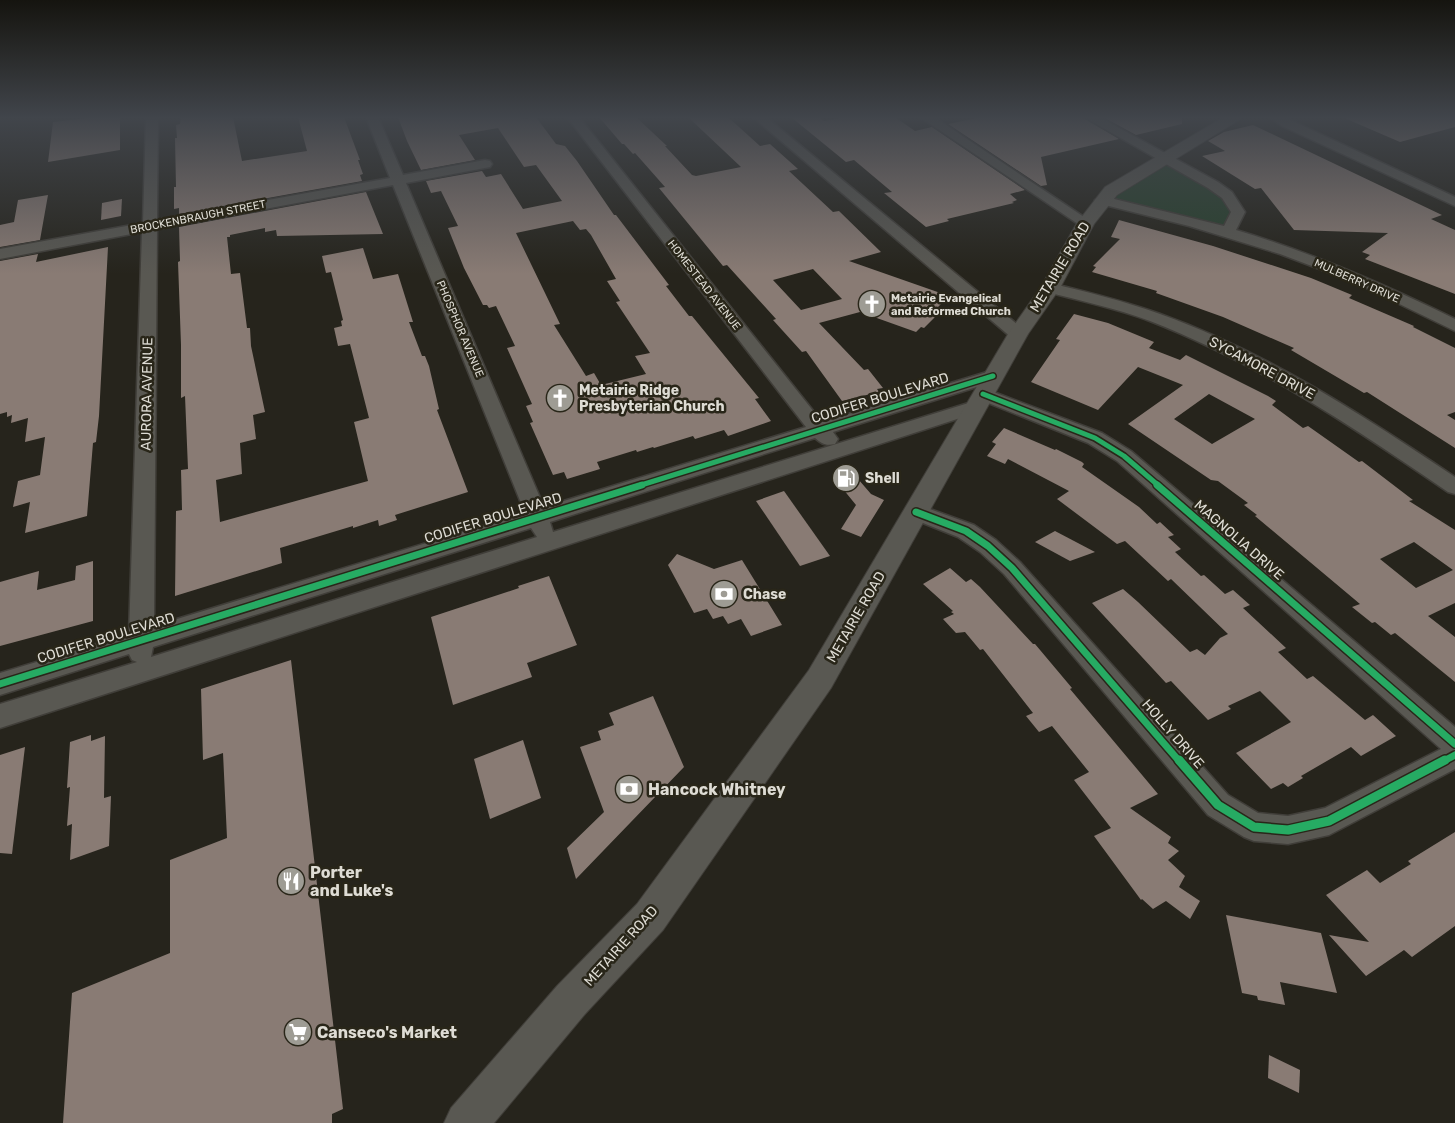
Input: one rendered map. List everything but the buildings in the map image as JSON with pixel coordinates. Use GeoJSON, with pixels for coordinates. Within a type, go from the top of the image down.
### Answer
{"type":"FeatureCollection","features":[{"type":"Feature","properties":{"kind":"main road","name":"METAIRIE ROAD"},"geometry":{"type":"LineString","coordinates":[[466,1123],[571,1000],[650,917],[820,679],[984,392],[1018,334],[1050,288],[1086,222],[1110,191],[1144,169]]}},
{"type":"Feature","properties":{"kind":"street","name":"AURORA AVENUE"},"geometry":{"type":"LineString","coordinates":[[141,672],[151,169]]}},
{"type":"Feature","properties":{"kind":"street","name":"PHOSPHOR AVENUE"},"geometry":{"type":"LineString","coordinates":[[394,169],[547,542]]}},
{"type":"Feature","properties":{"kind":"street","name":"BROCKENBRAUGH STREET"},"geometry":{"type":"LineString","coordinates":[[0,254],[456,169]]}},
{"type":"Feature","properties":{"kind":"street","name":"HOMESTEAD AVENUE"},"geometry":{"type":"LineString","coordinates":[[614,169],[818,430],[839,450]]}},
{"type":"Feature","properties":{"kind":"street"},"geometry":{"type":"LineString","coordinates":[[822,169],[1018,334]]}},
{"type":"Feature","properties":{"kind":"street"},"geometry":{"type":"LineString","coordinates":[[1006,169],[1086,222]]}},
{"type":"Feature","properties":{"kind":"street"},"geometry":{"type":"LineString","coordinates":[[1185,169],[1227,194],[1238,212],[1228,232]]}},
{"type":"Feature","properties":{"kind":"street"},"geometry":{"type":"LineString","coordinates":[[1384,169],[1455,202]]}},
{"type":"Feature","properties":{"kind":"street","name":"MULBERRY DRIVE"},"geometry":{"type":"LineString","coordinates":[[1102,200],[1193,221],[1346,273],[1455,326]]}},
{"type":"Feature","properties":{"kind":"street","name":"SYCAMORE DRIVE"},"geometry":{"type":"LineString","coordinates":[[1050,288],[1154,317],[1210,340],[1279,374],[1357,420],[1455,487]]}},
{"type":"Feature","properties":{"kind":"street","name":"CODIFER BOULEVARD"},"geometry":{"type":"LineString","coordinates":[[0,684],[818,430],[984,392]]}},
{"type":"Feature","properties":{"kind":"street"},"geometry":{"type":"LineString","coordinates":[[0,716],[839,450],[984,392]]}},
{"type":"Feature","properties":{"kind":"street","name":"MAGNOLIA DRIVE"},"geometry":{"type":"LineString","coordinates":[[984,392],[1096,438],[1124,456],[1455,744]]}},
{"type":"Feature","properties":{"kind":"street","name":"HOLLY DRIVE"},"geometry":{"type":"LineString","coordinates":[[916,512],[966,531],[988,546],[1012,568],[1218,805],[1254,827],[1288,830],[1329,821],[1455,755]]}},
{"type":"Feature","properties":{"kind":"green space"},"geometry":{"type":"Polygon","coordinates":[[[1145,169],[1184,169],[1222,192],[1238,212],[1228,232],[1102,200],[1145,169]]]}},
{"type":"Feature","properties":{"kind":"cycle path"},"geometry":{"type":"LineString","coordinates":[[0,684],[993,376]]}},
{"type":"Feature","properties":{"kind":"cycle path"},"geometry":{"type":"LineString","coordinates":[[983,394],[1095,438],[1124,456],[1455,744]]}},
{"type":"Feature","properties":{"kind":"cycle path"},"geometry":{"type":"LineString","coordinates":[[916,512],[966,531],[988,546],[1012,568],[1218,805],[1254,827],[1288,830],[1329,821],[1455,755]]}},
{"type":"Feature","properties":{"kind":"place","name":"Metairie Evangelical and Reformed Church"},"geometry":{"type":"Point","coordinates":[872,304]}},
{"type":"Feature","properties":{"kind":"place","name":"Metairie Ridge Presbyterian Church"},"geometry":{"type":"Point","coordinates":[560,398]}},
{"type":"Feature","properties":{"kind":"place","name":"Shell"},"geometry":{"type":"Point","coordinates":[846,478]}},
{"type":"Feature","properties":{"kind":"place","name":"Chase"},"geometry":{"type":"Point","coordinates":[724,594]}},
{"type":"Feature","properties":{"kind":"place","name":"Hancock Whitney"},"geometry":{"type":"Point","coordinates":[629,789]}},
{"type":"Feature","properties":{"kind":"place","name":"Porter and Luke's"},"geometry":{"type":"Point","coordinates":[291,881]}},
{"type":"Feature","properties":{"kind":"place","name":"Canseco's Market"},"geometry":{"type":"Point","coordinates":[298,1032]}}]}
